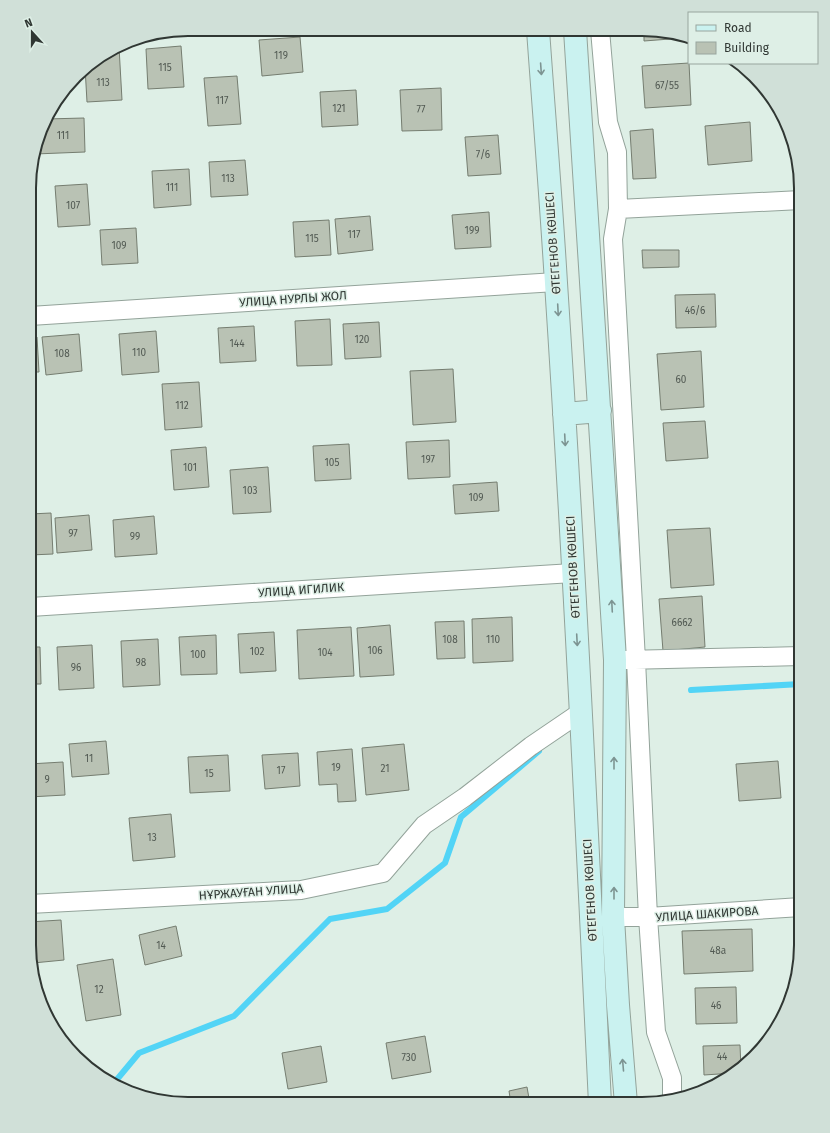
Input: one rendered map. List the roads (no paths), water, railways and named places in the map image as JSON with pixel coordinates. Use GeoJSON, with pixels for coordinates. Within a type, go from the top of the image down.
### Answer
{"type":"FeatureCollection","features":[{"type":"Feature","properties":{"kind":"main road","name":"ӨТЕГЕНОВ КӨШЕСІ"},"geometry":{"type":"LineString","coordinates":[[538,36],[564,414],[581,712],[600,1097]]}},
{"type":"Feature","properties":{"kind":"main road","name":"ӨТЕГЕНОВ КӨШЕСІ"},"geometry":{"type":"LineString","coordinates":[[575,36],[600,411],[626,660],[614,917],[618,1005],[625,1097]]}},
{"type":"Feature","properties":{"kind":"main road"},"geometry":{"type":"LineString","coordinates":[[564,414],[600,411]]}},
{"type":"Feature","properties":{"kind":"street"},"geometry":{"type":"LineString","coordinates":[[601,36],[608,122],[617,152],[618,209],[613,239],[626,660],[648,917],[656,1032],[672,1078],[672,1094]]}},
{"type":"Feature","properties":{"kind":"street"},"geometry":{"type":"LineString","coordinates":[[618,209],[794,200]]}},
{"type":"Feature","properties":{"kind":"street","name":"УЛИЦА НУРЛЫ ЖОЛ"},"geometry":{"type":"LineString","coordinates":[[36,316],[556,282]]}},
{"type":"Feature","properties":{"kind":"street","name":"УЛИЦА ИГИЛИК"},"geometry":{"type":"LineString","coordinates":[[36,607],[573,573]]}},
{"type":"Feature","properties":{"kind":"street"},"geometry":{"type":"LineString","coordinates":[[626,660],[794,656]]}},
{"type":"Feature","properties":{"kind":"street","name":"НҰРЖАУҒАН УЛИЦА"},"geometry":{"type":"LineString","coordinates":[[36,904],[301,890],[383,873],[424,825],[465,797],[531,746],[581,712]]}},
{"type":"Feature","properties":{"kind":"street","name":"УЛИЦА ШАКИРОВА"},"geometry":{"type":"LineString","coordinates":[[614,917],[648,917],[794,907]]}},
{"type":"Feature","properties":{"kind":"waterway"},"geometry":{"type":"LineString","coordinates":[[691,690],[794,684]]}},
{"type":"Feature","properties":{"kind":"waterway"},"geometry":{"type":"LineString","coordinates":[[117,1079],[139,1053],[234,1016],[330,919],[387,909],[445,863],[461,817],[539,751]]}}]}
